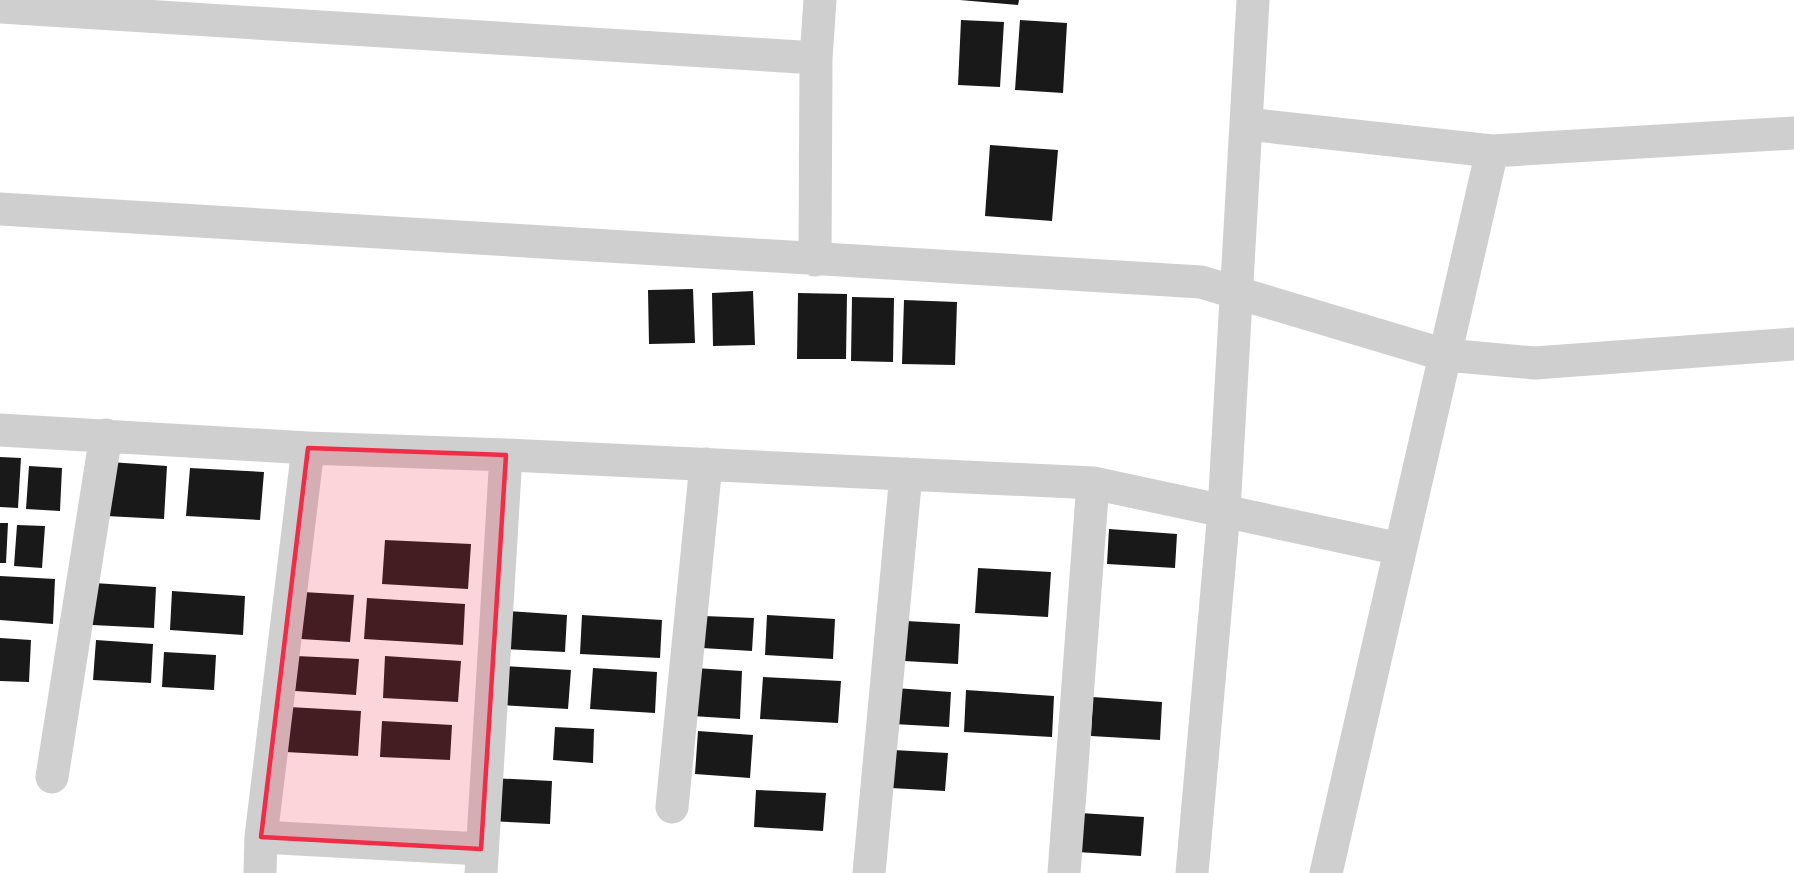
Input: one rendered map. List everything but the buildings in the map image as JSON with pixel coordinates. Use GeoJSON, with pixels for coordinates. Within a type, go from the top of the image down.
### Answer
{"type":"FeatureCollection","features":[{"type":"Feature","properties":{"kind":"street"},"geometry":{"type":"LineString","coordinates":[[815,260],[816,58],[820,0]]}},
{"type":"Feature","properties":{"kind":"street"},"geometry":{"type":"LineString","coordinates":[[1192,873],[1224,511],[1253,0]]}},
{"type":"Feature","properties":{"kind":"street"},"geometry":{"type":"LineString","coordinates":[[0,7],[816,58]]}},
{"type":"Feature","properties":{"kind":"street"},"geometry":{"type":"LineString","coordinates":[[1247,124],[1492,152],[1794,134]]}},
{"type":"Feature","properties":{"kind":"street"},"geometry":{"type":"LineString","coordinates":[[1326,873],[1492,152]]}},
{"type":"Feature","properties":{"kind":"street"},"geometry":{"type":"LineString","coordinates":[[0,209],[1201,282],[1445,355],[1535,363],[1794,345]]}},
{"type":"Feature","properties":{"kind":"street"},"geometry":{"type":"LineString","coordinates":[[0,430],[308,448],[506,454],[1093,483],[1400,549]]}},
{"type":"Feature","properties":{"kind":"street"},"geometry":{"type":"LineString","coordinates":[[52,777],[106,435]]}},
{"type":"Feature","properties":{"kind":"street"},"geometry":{"type":"LineString","coordinates":[[260,873],[261,837],[308,448]]}},
{"type":"Feature","properties":{"kind":"street"},"geometry":{"type":"LineString","coordinates":[[261,837],[481,861],[506,454]]}},
{"type":"Feature","properties":{"kind":"street"},"geometry":{"type":"LineString","coordinates":[[672,807],[706,465]]}},
{"type":"Feature","properties":{"kind":"street"},"geometry":{"type":"LineString","coordinates":[[869,873],[906,474]]}},
{"type":"Feature","properties":{"kind":"street"},"geometry":{"type":"LineString","coordinates":[[1064,873],[1093,483]]}},
{"type":"Feature","properties":{"kind":"highlighted area"},"geometry":{"type":"Polygon","coordinates":[[[308,448],[506,455],[481,849],[261,837],[308,448]]]}}]}
